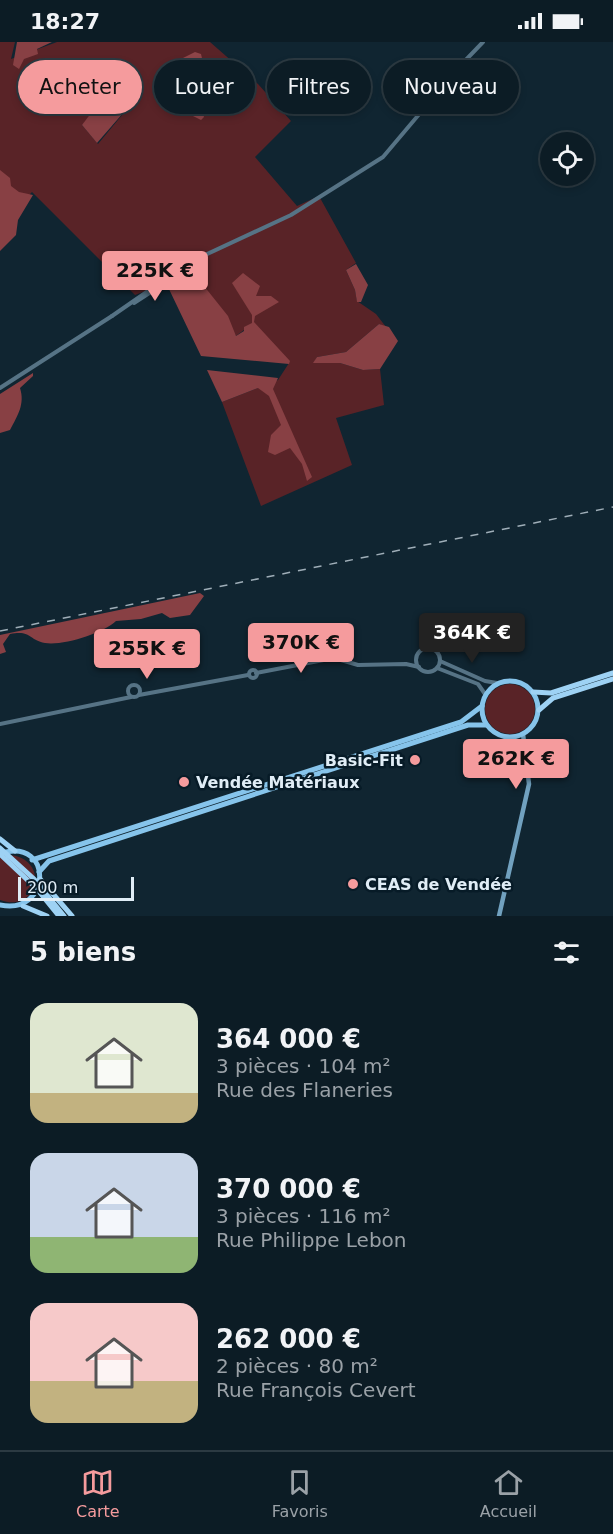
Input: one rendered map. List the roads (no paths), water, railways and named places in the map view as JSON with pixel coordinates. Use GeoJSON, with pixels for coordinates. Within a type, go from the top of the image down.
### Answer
{"type":"FeatureCollection","features":[{"type":"Feature","properties":{"kind":"highway"},"geometry":{"type":"LineString","coordinates":[[533,692],[550,693],[613,673]]}},
{"type":"Feature","properties":{"kind":"highway"},"geometry":{"type":"LineString","coordinates":[[539,710],[553,698],[613,679]]}},
{"type":"Feature","properties":{"kind":"highway"},"geometry":{"type":"LineString","coordinates":[[0,839],[15,851]]}},
{"type":"Feature","properties":{"kind":"highway"},"geometry":{"type":"LineString","coordinates":[[0,848],[34,879],[64,916]]}},
{"type":"Feature","properties":{"kind":"highway"},"geometry":{"type":"LineString","coordinates":[[0,854],[36,889],[58,916]]}},
{"type":"Feature","properties":{"kind":"highway"},"geometry":{"type":"LineString","coordinates":[[40,876],[72,916]]}},
{"type":"Feature","properties":{"kind":"highway"},"geometry":{"type":"LineString","coordinates":[[23,906],[36,909],[47,916]]}},
{"type":"Feature","properties":{"kind":"main road"},"geometry":{"type":"LineString","coordinates":[[0,905],[9,908],[23,906],[34,898],[40,876],[50,861],[468,725],[486,725],[500,736],[510,738],[523,734],[534,724],[539,710],[533,692],[528,686],[513,680],[497,683],[485,694],[482,706],[486,725]]}},
{"type":"Feature","properties":{"kind":"main road"},"geometry":{"type":"LineString","coordinates":[[33,860],[461,722],[482,706]]}},
{"type":"Feature","properties":{"kind":"main road"},"geometry":{"type":"LineString","coordinates":[[499,916],[529,784],[523,734]]}},
{"type":"Feature","properties":{"kind":"main road"},"geometry":{"type":"LineString","coordinates":[[510,738],[528,766]]}},
{"type":"Feature","properties":{"kind":"main road"},"geometry":{"type":"LineString","coordinates":[[0,854],[15,851],[33,860],[40,876]]}},
{"type":"Feature","properties":{"kind":"street"},"geometry":{"type":"LineString","coordinates":[[0,388],[112,316],[172,274],[218,248],[291,215],[383,157],[483,42]]}},
{"type":"Feature","properties":{"kind":"street"},"geometry":{"type":"LineString","coordinates":[[419,667],[417,659],[419,652],[428,648],[436,651],[440,661],[485,681],[497,683]]}},
{"type":"Feature","properties":{"kind":"street"},"geometry":{"type":"LineString","coordinates":[[0,724],[248,675],[252,670],[256,673],[334,658],[371,666],[406,664],[427,671],[436,668],[478,684],[485,694]]}},
{"type":"Feature","properties":{"kind":"street"},"geometry":{"type":"LineString","coordinates":[[406,664],[417,659]]}},
{"type":"Feature","properties":{"kind":"street"},"geometry":{"type":"LineString","coordinates":[[436,668],[440,661]]}},
{"type":"Feature","properties":{"kind":"street"},"geometry":{"type":"LineString","coordinates":[[117,700],[133,685],[155,693]]}},
{"type":"Feature","properties":{"kind":"street"},"geometry":{"type":"LineString","coordinates":[[139,695],[140,688]]}},
{"type":"Feature","properties":{"kind":"street"},"geometry":{"type":"LineString","coordinates":[[128,690],[131,697]]}},
{"type":"Feature","properties":{"kind":"railway"},"geometry":{"type":"LineString","coordinates":[[0,631],[613,507]]}},
{"type":"Feature","properties":{"kind":"place","name":"Basic-Fit"},"geometry":{"type":"Point","coordinates":[415,760]}},
{"type":"Feature","properties":{"kind":"place","name":"Vendée Matériaux"},"geometry":{"type":"Point","coordinates":[184,782]}},
{"type":"Feature","properties":{"kind":"place","name":"CEAS de Vendée"},"geometry":{"type":"Point","coordinates":[353,884]}}]}
